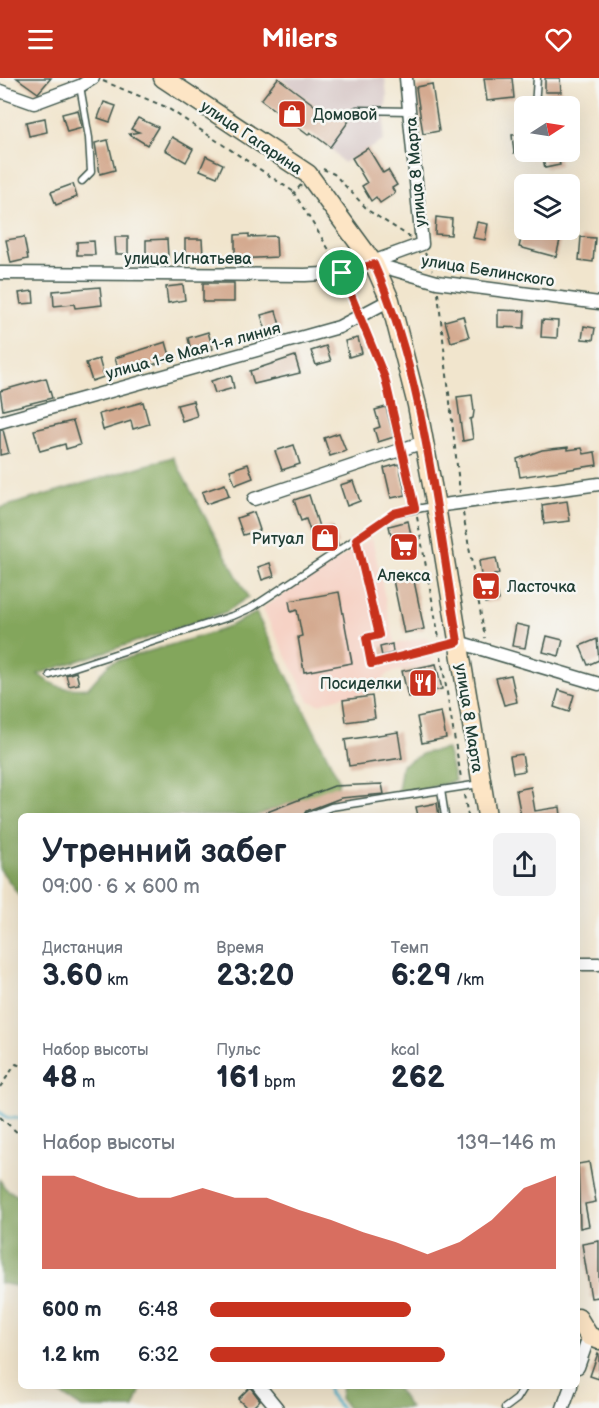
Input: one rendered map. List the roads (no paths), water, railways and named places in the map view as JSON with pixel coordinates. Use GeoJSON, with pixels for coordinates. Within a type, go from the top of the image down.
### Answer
{"type":"FeatureCollection","features":[{"type":"Feature","properties":{"kind":"main road","name":"улица Гагарина"},"geometry":{"type":"LineString","coordinates":[[163,78],[308,174],[374,264]]}},
{"type":"Feature","properties":{"kind":"main road","name":"улица 8 Марта"},"geometry":{"type":"LineString","coordinates":[[374,264],[390,300],[424,442],[486,813]]}},
{"type":"Feature","properties":{"kind":"main road"},"geometry":{"type":"LineString","coordinates":[[580,1320],[594,1338]]}},
{"type":"Feature","properties":{"kind":"street","name":"улица 8 Марта"},"geometry":{"type":"LineString","coordinates":[[374,264],[422,244],[406,78]]}},
{"type":"Feature","properties":{"kind":"street"},"geometry":{"type":"LineString","coordinates":[[0,91],[34,103],[87,82]]}},
{"type":"Feature","properties":{"kind":"street","name":"улица Игнатьева"},"geometry":{"type":"LineString","coordinates":[[0,273],[305,275],[342,273],[374,264]]}},
{"type":"Feature","properties":{"kind":"street","name":"улица Белинского"},"geometry":{"type":"LineString","coordinates":[[374,264],[437,282],[599,303]]}},
{"type":"Feature","properties":{"kind":"street","name":"улица 1-е Мая 1-я линия"},"geometry":{"type":"LineString","coordinates":[[0,422],[339,327],[390,300]]}},
{"type":"Feature","properties":{"kind":"street"},"geometry":{"type":"LineString","coordinates":[[254,499],[424,442]]}},
{"type":"Feature","properties":{"kind":"street"},"geometry":{"type":"LineString","coordinates":[[436,506],[599,484]]}},
{"type":"Feature","properties":{"kind":"street"},"geometry":{"type":"LineString","coordinates":[[458,642],[599,684]]}},
{"type":"Feature","properties":{"kind":"street"},"geometry":{"type":"LineString","coordinates":[[580,964],[599,964]]}},
{"type":"Feature","properties":{"kind":"street"},"geometry":{"type":"LineString","coordinates":[[580,1363],[594,1338]]}},
{"type":"Feature","properties":{"kind":"street"},"geometry":{"type":"LineString","coordinates":[[261,1389],[277,1408]]}},
{"type":"Feature","properties":{"kind":"street"},"geometry":{"type":"LineString","coordinates":[[563,1408],[570,1389]]}},
{"type":"Feature","properties":{"kind":"lane"},"geometry":{"type":"LineString","coordinates":[[536,96],[537,78]]}},
{"type":"Feature","properties":{"kind":"lane"},"geometry":{"type":"LineString","coordinates":[[82,181],[91,172],[87,82]]}},
{"type":"Feature","properties":{"kind":"lane"},"geometry":{"type":"LineString","coordinates":[[357,110],[410,111]]}},
{"type":"Feature","properties":{"kind":"lane"},"geometry":{"type":"LineString","coordinates":[[50,675],[244,611],[394,513],[436,506]]}},
{"type":"Feature","properties":{"kind":"lane"},"geometry":{"type":"LineString","coordinates":[[356,539],[379,635],[366,638],[371,664],[458,642]]}},
{"type":"Feature","properties":{"kind":"lane"},"geometry":{"type":"LineString","coordinates":[[316,813],[331,807],[481,784]]}},
{"type":"Feature","properties":{"kind":"lane"},"geometry":{"type":"LineString","coordinates":[[441,790],[445,813]]}},
{"type":"Feature","properties":{"kind":"lane"},"geometry":{"type":"LineString","coordinates":[[506,1408],[518,1399],[523,1389]]}},
{"type":"Feature","properties":{"kind":"waterway"},"geometry":{"type":"LineString","coordinates":[[0,1112],[7,1118],[18,1118]]}},
{"type":"Feature","properties":{"kind":"waterway"},"geometry":{"type":"LineString","coordinates":[[328,1389],[329,1394],[341,1408]]}},
{"type":"Feature","properties":{"kind":"place","name":"Домовой"},"geometry":{"type":"Point","coordinates":[292,114]}},
{"type":"Feature","properties":{"kind":"place","name":"Ритуал"},"geometry":{"type":"Point","coordinates":[325,538]}},
{"type":"Feature","properties":{"kind":"place","name":"Алекса"},"geometry":{"type":"Point","coordinates":[404,547]}},
{"type":"Feature","properties":{"kind":"place","name":"Ласточка"},"geometry":{"type":"Point","coordinates":[486,586]}},
{"type":"Feature","properties":{"kind":"place","name":"Посиделки"},"geometry":{"type":"Point","coordinates":[423,683]}}]}
